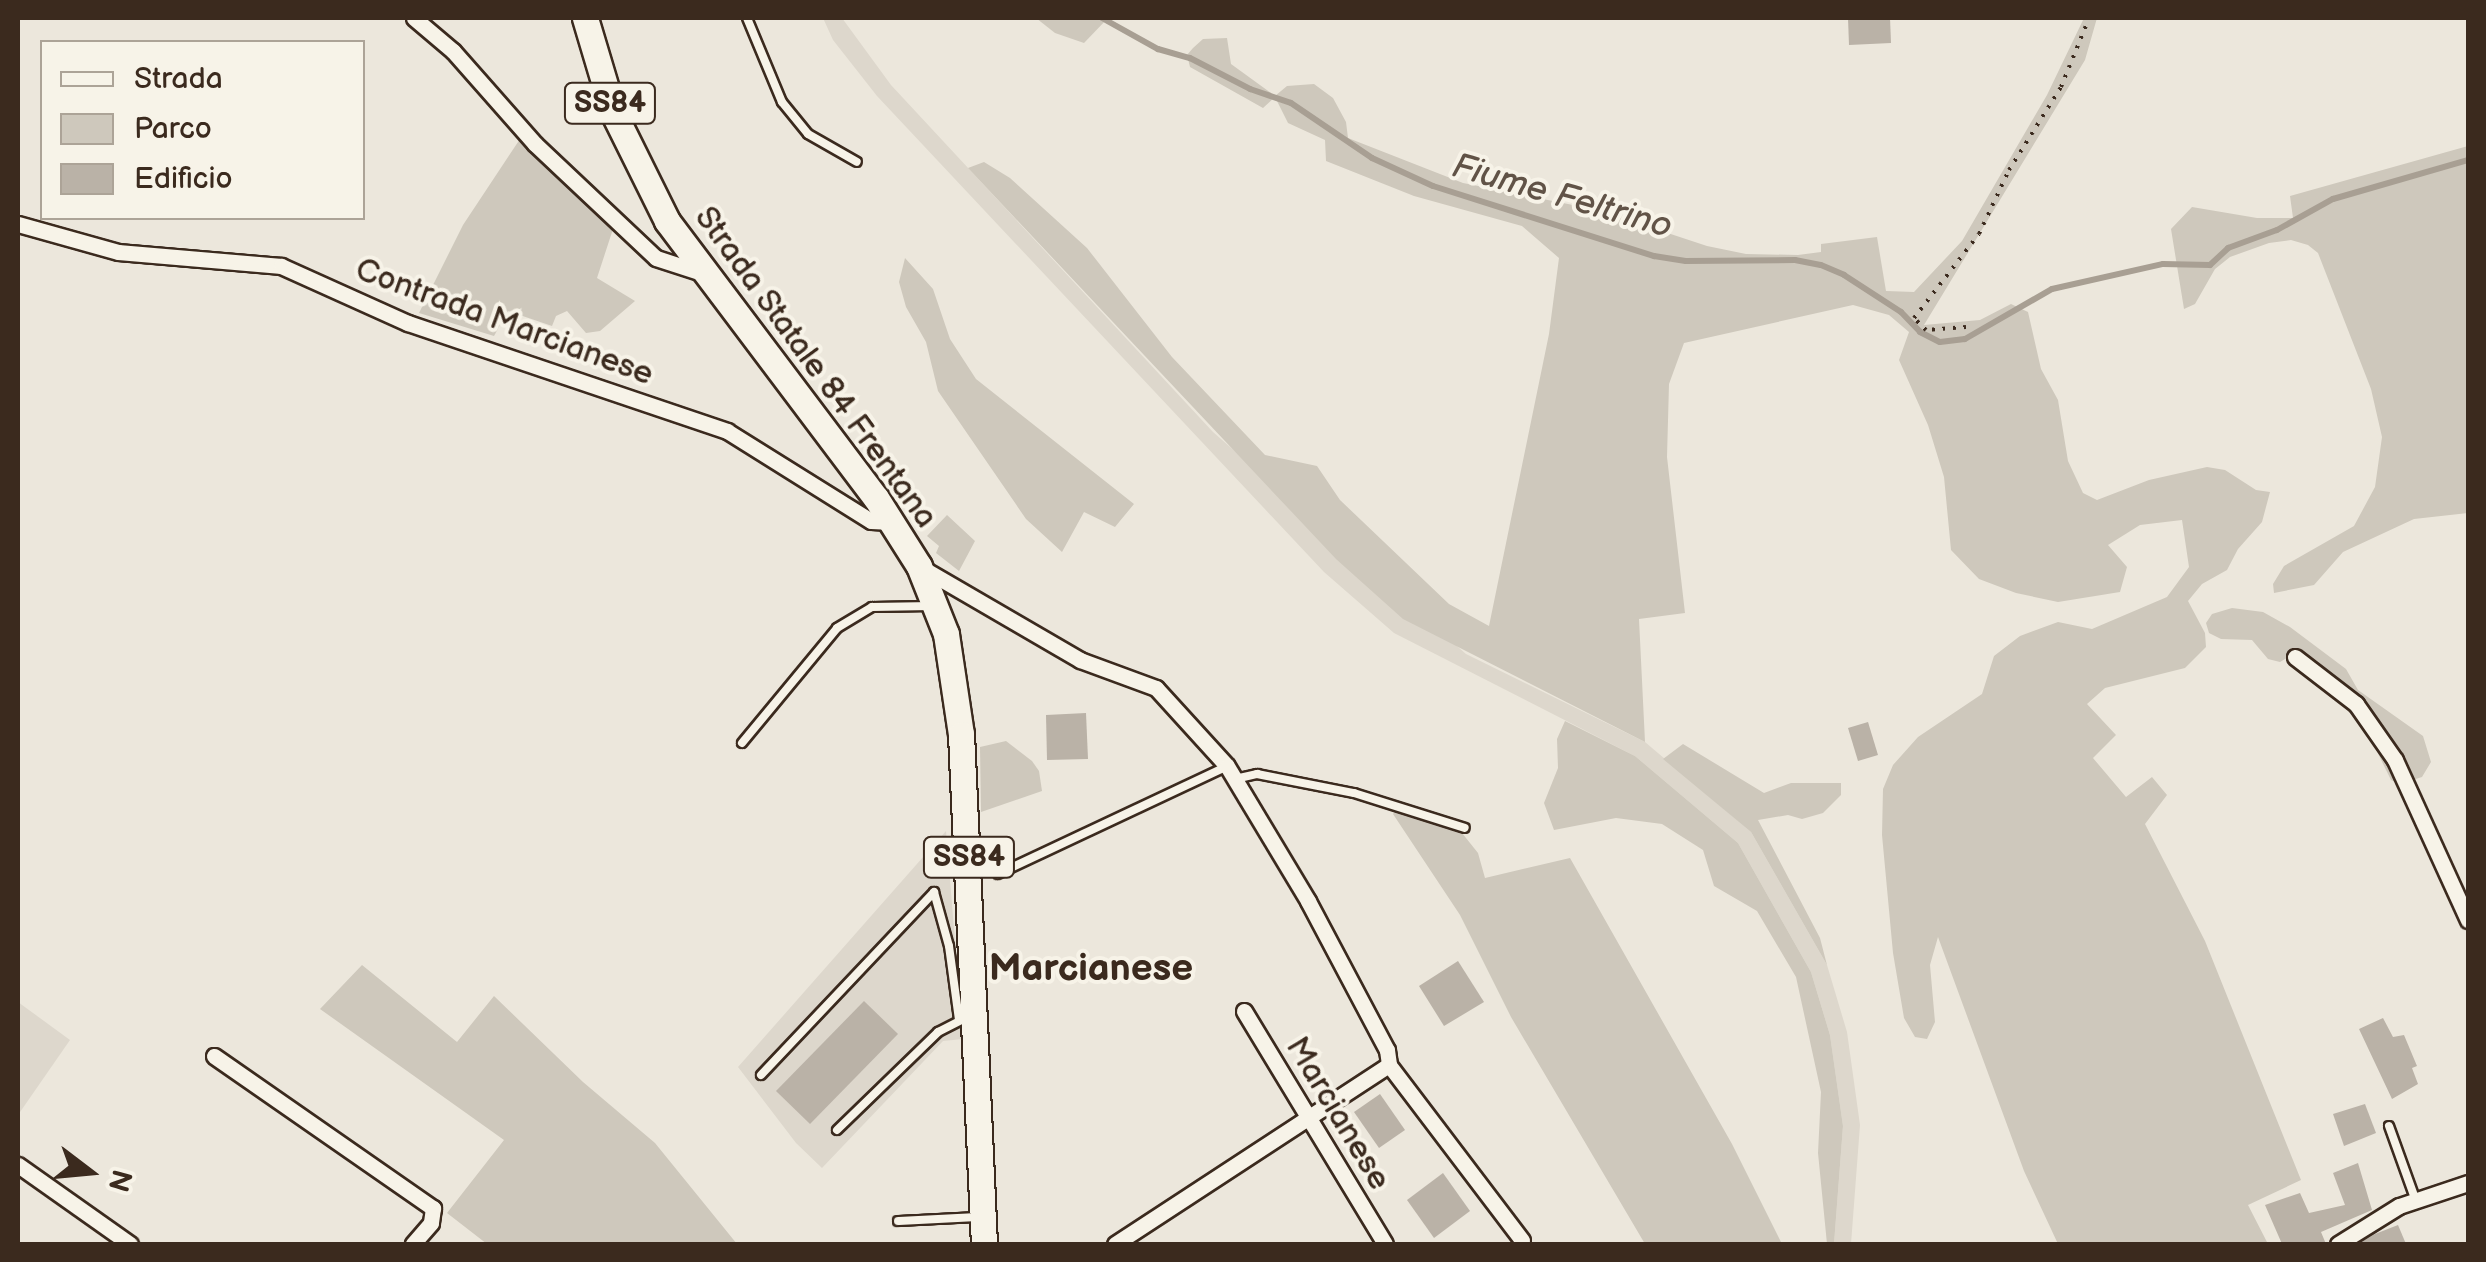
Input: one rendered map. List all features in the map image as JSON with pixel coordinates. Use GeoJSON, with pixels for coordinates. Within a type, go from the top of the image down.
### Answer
{"type":"FeatureCollection","features":[{"type":"Feature","properties":{"kind":"main road","name":"Strada Statale 84 Frentana"},"geometry":{"type":"LineString","coordinates":[[586,18],[613,112],[646,184],[705,274],[892,522],[919,566],[936,605],[958,700],[968,1019],[984,1244]]}},
{"type":"Feature","properties":{"kind":"street"},"geometry":{"type":"LineString","coordinates":[[414,18],[454,52],[535,144],[656,258],[705,274]]}},
{"type":"Feature","properties":{"kind":"street","name":"Contrada Marcianese"},"geometry":{"type":"LineString","coordinates":[[18,224],[118,252],[281,266],[408,323],[727,431],[871,520],[892,522]]}},
{"type":"Feature","properties":{"kind":"street"},"geometry":{"type":"LineString","coordinates":[[919,566],[1080,660],[1156,688],[1231,772],[1308,901],[1387,1050],[1388,1065],[1522,1240]]}},
{"type":"Feature","properties":{"kind":"street"},"geometry":{"type":"LineString","coordinates":[[2294,657],[2356,704],[2395,760],[2468,920]]}},
{"type":"Feature","properties":{"kind":"street","name":"Marcianese"},"geometry":{"type":"LineString","coordinates":[[1244,1010],[1384,1244]]}},
{"type":"Feature","properties":{"kind":"street"},"geometry":{"type":"LineString","coordinates":[[214,1056],[433,1208],[432,1223],[413,1244]]}},
{"type":"Feature","properties":{"kind":"street"},"geometry":{"type":"LineString","coordinates":[[1115,1244],[1388,1065]]}},
{"type":"Feature","properties":{"kind":"street"},"geometry":{"type":"LineString","coordinates":[[18,1166],[130,1244]]}},
{"type":"Feature","properties":{"kind":"street"},"geometry":{"type":"LineString","coordinates":[[2338,1244],[2416,1201],[2468,1183]]}},
{"type":"Feature","properties":{"kind":"street"},"geometry":{"type":"LineString","coordinates":[[1140,1228],[1150,1244]]}},
{"type":"Feature","properties":{"kind":"lane"},"geometry":{"type":"LineString","coordinates":[[747,18],[782,102],[808,134],[856,162]]}},
{"type":"Feature","properties":{"kind":"lane"},"geometry":{"type":"LineString","coordinates":[[742,742],[837,628],[872,608],[936,605]]}},
{"type":"Feature","properties":{"kind":"lane"},"geometry":{"type":"LineString","coordinates":[[998,874],[1231,772],[1354,793],[1465,828]]}},
{"type":"Feature","properties":{"kind":"lane"},"geometry":{"type":"LineString","coordinates":[[761,1075],[934,892],[968,1019],[938,1032],[837,1130]]}},
{"type":"Feature","properties":{"kind":"lane"},"geometry":{"type":"LineString","coordinates":[[2389,1126],[2416,1201]]}},
{"type":"Feature","properties":{"kind":"lane"},"geometry":{"type":"LineString","coordinates":[[898,1221],[983,1216]]}},
{"type":"Feature","properties":{"kind":"path"},"geometry":{"type":"LineString","coordinates":[[1966,327],[1926,330],[1914,318],[1978,234],[2009,170],[2061,87],[2090,18]]}},
{"type":"Feature","properties":{"kind":"shaded area"},"geometry":{"type":"Polygon","coordinates":[[[823,18],[842,18],[891,85],[1213,432],[1466,654],[1645,742],[1751,832],[1827,965],[1847,1032],[1860,1125],[1851,1244],[1834,1244],[1843,1126],[1830,1035],[1811,972],[1738,843],[1635,756],[1394,633],[1324,572],[877,96],[833,40],[823,18]]]}},
{"type":"Feature","properties":{"kind":"shaded area"},"geometry":{"type":"Polygon","coordinates":[[[946,831],[963,1039],[943,1041],[822,1168],[796,1143],[738,1067],[946,831]]]}},
{"type":"Feature","properties":{"kind":"shaded area"},"geometry":{"type":"Polygon","coordinates":[[[18,1002],[70,1040],[18,1115],[18,1002]]]}},
{"type":"Feature","properties":{"kind":"green space"},"geometry":{"type":"Polygon","coordinates":[[[1036,18],[1108,18],[1084,43],[1055,33],[1036,18]]]}},
{"type":"Feature","properties":{"kind":"green space"},"geometry":{"type":"Polygon","coordinates":[[[2084,18],[2097,18],[2085,60],[1924,325],[1980,320],[2011,304],[2028,312],[2041,369],[2058,400],[2068,461],[2083,493],[2097,500],[2149,480],[2207,467],[2225,470],[2256,490],[2270,492],[2262,522],[2238,549],[2227,570],[2202,584],[2188,601],[2205,633],[2206,647],[2185,668],[2105,688],[2087,704],[2116,735],[2093,758],[2126,797],[2152,777],[2167,795],[2145,824],[2205,941],[2301,1180],[2248,1205],[2268,1244],[2058,1244],[2024,1171],[1938,937],[1930,965],[1935,1022],[1927,1039],[1915,1037],[1904,1018],[1893,953],[1882,835],[1883,789],[1893,765],[1918,737],[1982,694],[1994,656],[2020,636],[2058,622],[2092,629],[2167,597],[2189,567],[2182,520],[2140,525],[2108,545],[2127,567],[2120,592],[2058,602],[2016,593],[1979,579],[1951,550],[1944,477],[1928,425],[1899,360],[1909,332],[1889,315],[1853,305],[1684,343],[1669,384],[1667,457],[1685,613],[1639,619],[1645,742],[1403,619],[1336,559],[968,168],[984,162],[1010,178],[1087,248],[1172,357],[1265,455],[1317,466],[1340,500],[1449,604],[1489,626],[1549,334],[1559,258],[1522,226],[1414,196],[1326,161],[1325,140],[1288,123],[1275,97],[1263,108],[1190,67],[1187,55],[1193,48],[1203,39],[1227,38],[1231,64],[1275,96],[1287,86],[1314,84],[1333,98],[1346,122],[1348,138],[1463,183],[1598,210],[1707,246],[1746,254],[1798,255],[1821,252],[1821,244],[1877,237],[1886,291],[1914,292],[1962,241],[2047,95],[2084,18]]]}},
{"type":"Feature","properties":{"kind":"green space"},"geometry":{"type":"Polygon","coordinates":[[[520,139],[613,229],[597,278],[635,301],[600,331],[586,333],[567,311],[556,316],[552,326],[508,311],[494,336],[419,313],[463,225],[520,139]]]}},
{"type":"Feature","properties":{"kind":"green space"},"geometry":{"type":"Polygon","coordinates":[[[2468,146],[2468,513],[2414,519],[2343,552],[2314,585],[2274,593],[2273,584],[2284,566],[2354,526],[2375,487],[2382,437],[2371,389],[2318,253],[2308,245],[2291,240],[2269,243],[2230,257],[2215,269],[2195,304],[2184,309],[2171,229],[2192,207],[2257,218],[2293,218],[2290,196],[2468,146]]]}},
{"type":"Feature","properties":{"kind":"green space"},"geometry":{"type":"Polygon","coordinates":[[[905,258],[933,289],[950,339],[976,379],[1134,504],[1115,527],[1084,512],[1062,552],[1026,519],[938,391],[926,342],[906,307],[899,282],[905,258]]]}},
{"type":"Feature","properties":{"kind":"green space"},"geometry":{"type":"Polygon","coordinates":[[[947,515],[975,541],[959,571],[936,553],[939,546],[927,536],[947,515]]]}},
{"type":"Feature","properties":{"kind":"green space"},"geometry":{"type":"Polygon","coordinates":[[[2232,608],[2263,612],[2290,627],[2346,669],[2358,690],[2423,736],[2431,762],[2422,777],[2400,784],[2391,780],[2364,725],[2290,656],[2280,662],[2268,659],[2252,640],[2221,639],[2209,633],[2206,623],[2212,614],[2232,608]]]}},
{"type":"Feature","properties":{"kind":"green space"},"geometry":{"type":"Polygon","coordinates":[[[1565,721],[1635,756],[1738,843],[1811,972],[1830,1035],[1843,1126],[1834,1244],[1827,1244],[1818,1153],[1821,1092],[1796,977],[1757,911],[1714,886],[1703,850],[1662,824],[1616,818],[1554,830],[1544,803],[1558,768],[1557,739],[1565,721]]]}},
{"type":"Feature","properties":{"kind":"green space"},"geometry":{"type":"Polygon","coordinates":[[[1006,741],[1032,761],[1039,771],[1042,791],[981,812],[980,747],[1006,741]]]}},
{"type":"Feature","properties":{"kind":"green space"},"geometry":{"type":"Polygon","coordinates":[[[1683,744],[1764,793],[1791,783],[1841,783],[1841,795],[1823,813],[1802,819],[1788,815],[1758,820],[1820,938],[1827,965],[1751,832],[1663,759],[1683,744]]]}},
{"type":"Feature","properties":{"kind":"green space"},"geometry":{"type":"Polygon","coordinates":[[[1396,810],[1462,833],[1478,853],[1485,878],[1570,858],[1732,1144],[1782,1244],[1645,1244],[1511,1017],[1460,915],[1393,814],[1396,810]]]}},
{"type":"Feature","properties":{"kind":"green space"},"geometry":{"type":"Polygon","coordinates":[[[362,965],[457,1042],[494,996],[583,1082],[655,1143],[737,1244],[487,1244],[447,1213],[504,1140],[320,1009],[362,965]]]}},
{"type":"Feature","properties":{"kind":"building"},"geometry":{"type":"Polygon","coordinates":[[[1848,18],[1890,18],[1891,43],[1849,45],[1848,18]]]}},
{"type":"Feature","properties":{"kind":"building"},"geometry":{"type":"Polygon","coordinates":[[[1086,713],[1088,759],[1047,760],[1046,715],[1086,713]]]}},
{"type":"Feature","properties":{"kind":"building"},"geometry":{"type":"Polygon","coordinates":[[[1868,722],[1878,755],[1858,761],[1848,728],[1868,722]]]}},
{"type":"Feature","properties":{"kind":"building"},"geometry":{"type":"Polygon","coordinates":[[[1458,961],[1484,1002],[1444,1026],[1419,986],[1458,961]]]}},
{"type":"Feature","properties":{"kind":"building"},"geometry":{"type":"Polygon","coordinates":[[[864,1001],[898,1034],[810,1124],[776,1091],[864,1001]]]}},
{"type":"Feature","properties":{"kind":"building"},"geometry":{"type":"Polygon","coordinates":[[[2383,1018],[2393,1037],[2404,1035],[2417,1066],[2412,1068],[2418,1084],[2392,1099],[2359,1029],[2383,1018]]]}},
{"type":"Feature","properties":{"kind":"building"},"geometry":{"type":"Polygon","coordinates":[[[1380,1094],[1405,1130],[1379,1148],[1354,1112],[1380,1094]]]}},
{"type":"Feature","properties":{"kind":"building"},"geometry":{"type":"Polygon","coordinates":[[[2365,1104],[2376,1133],[2344,1146],[2333,1114],[2365,1104]]]}},
{"type":"Feature","properties":{"kind":"building"},"geometry":{"type":"Polygon","coordinates":[[[2358,1163],[2372,1210],[2321,1232],[2326,1244],[2282,1244],[2265,1205],[2300,1193],[2309,1213],[2345,1205],[2333,1173],[2358,1163]]]}},
{"type":"Feature","properties":{"kind":"building"},"geometry":{"type":"Polygon","coordinates":[[[1443,1173],[1470,1211],[1434,1238],[1407,1200],[1443,1173]]]}},
{"type":"Feature","properties":{"kind":"building"},"geometry":{"type":"Polygon","coordinates":[[[2398,1225],[2406,1244],[2358,1244],[2375,1234],[2398,1225]]]}},
{"type":"Feature","properties":{"kind":"waterway","name":"Fiume Feltrino"},"geometry":{"type":"LineString","coordinates":[[1102,18],[1158,49],[1190,58],[1250,89],[1291,103],[1372,158],[1433,186],[1654,256],[1686,261],[1795,260],[1821,265],[1844,275],[1901,312],[1920,332],[1940,342],[1965,339],[2052,289],[2163,264],[2210,265],[2228,248],[2277,230],[2333,199],[2468,160]]}},
{"type":"Feature","properties":{"kind":"district","name":"Marcianese"},"geometry":{"type":"Point","coordinates":[1091,969]}}]}
